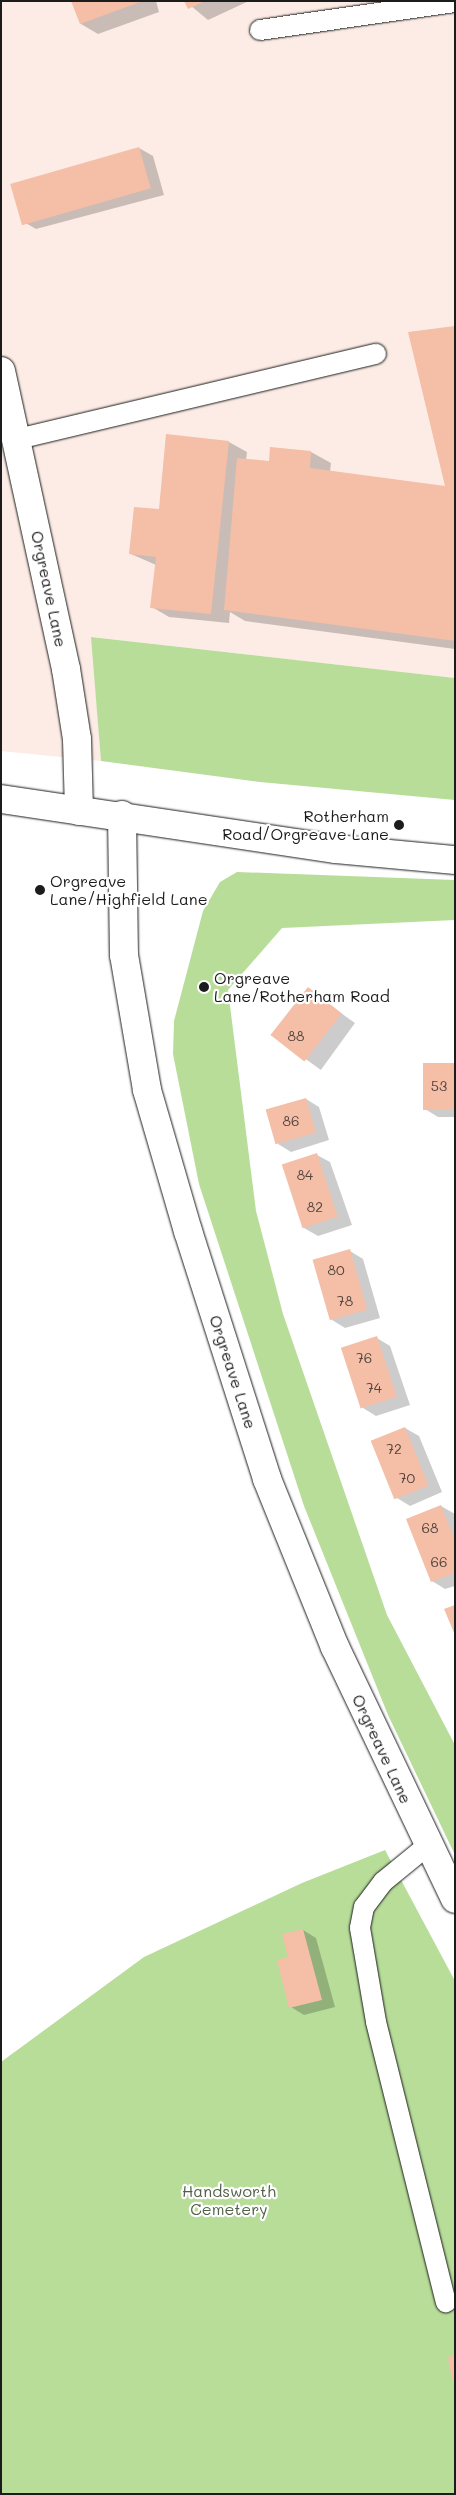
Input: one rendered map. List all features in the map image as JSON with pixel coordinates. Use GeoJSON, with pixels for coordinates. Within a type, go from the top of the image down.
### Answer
{"type":"FeatureCollection","features":[{"type":"Feature","properties":{"kind":"main road","name":"Orgreave Lane"},"geometry":{"type":"LineString","coordinates":[[1,371],[18,439],[66,669],[77,738],[79,810]]}},
{"type":"Feature","properties":{"kind":"main road"},"geometry":{"type":"LineString","coordinates":[[1,799],[122,815],[336,848],[455,860]]}},
{"type":"Feature","properties":{"kind":"main road","name":"Orgreave Lane"},"geometry":{"type":"LineString","coordinates":[[122,815],[124,955],[147,1090],[188,1231],[267,1479],[336,1647],[427,1846],[455,1899]]}},
{"type":"Feature","properties":{"kind":"lane"},"geometry":{"type":"LineString","coordinates":[[260,30],[455,2]]}},
{"type":"Feature","properties":{"kind":"lane"},"geometry":{"type":"LineString","coordinates":[[18,439],[376,354]]}},
{"type":"Feature","properties":{"kind":"lane"},"geometry":{"type":"LineString","coordinates":[[427,1846],[383,1882],[364,1907],[360,1928],[376,2022],[446,2302]]}},
{"type":"Feature","properties":{"kind":"shaded area"},"geometry":{"type":"Polygon","coordinates":[[[1,1],[455,1],[455,678],[92,637],[101,761],[1,751],[1,1]]]}},
{"type":"Feature","properties":{"kind":"green space"},"geometry":{"type":"Polygon","coordinates":[[[91,637],[455,678],[455,800],[260,782],[101,761],[91,637]]]}},
{"type":"Feature","properties":{"kind":"green space"},"geometry":{"type":"Polygon","coordinates":[[[237,872],[455,880],[455,920],[282,928],[228,990],[256,1211],[283,1314],[387,1615],[455,1745],[455,1855],[388,1715],[304,1506],[199,1184],[173,1054],[174,1021],[203,911],[220,882],[237,872]]]}},
{"type":"Feature","properties":{"kind":"green space","name":"Handsworth Cemetery"},"geometry":{"type":"Polygon","coordinates":[[[385,1850],[455,1981],[455,2494],[1,2494],[1,2062],[144,1957],[302,1883],[385,1850]]]}},
{"type":"Feature","properties":{"kind":"building"},"geometry":{"type":"Polygon","coordinates":[[[71,1],[143,1],[80,24],[71,1]]]}},
{"type":"Feature","properties":{"kind":"building"},"geometry":{"type":"Polygon","coordinates":[[[184,1],[205,1],[188,9],[184,1]]]}},
{"type":"Feature","properties":{"kind":"building"},"geometry":{"type":"Polygon","coordinates":[[[139,147],[151,188],[22,225],[10,184],[139,147]]]}},
{"type":"Feature","properties":{"kind":"building"},"geometry":{"type":"Polygon","coordinates":[[[455,326],[455,641],[224,610],[237,458],[269,461],[270,447],[311,451],[310,468],[445,486],[408,332],[455,326]]]}},
{"type":"Feature","properties":{"kind":"building"},"geometry":{"type":"Polygon","coordinates":[[[166,434],[229,441],[211,614],[150,608],[156,557],[129,554],[134,507],[159,509],[166,434]]]}},
{"type":"Feature","properties":{"kind":"building"},"geometry":{"type":"Polygon","coordinates":[[[308,987],[342,1013],[304,1062],[270,1035],[308,987]]]}},
{"type":"Feature","properties":{"kind":"building"},"geometry":{"type":"Polygon","coordinates":[[[423,1063],[455,1063],[455,1110],[423,1110],[423,1063]]]}},
{"type":"Feature","properties":{"kind":"building"},"geometry":{"type":"Polygon","coordinates":[[[306,1098],[316,1133],[276,1144],[266,1110],[306,1098]]]}},
{"type":"Feature","properties":{"kind":"building"},"geometry":{"type":"Polygon","coordinates":[[[317,1153],[338,1217],[303,1228],[282,1164],[317,1153]]]}},
{"type":"Feature","properties":{"kind":"building"},"geometry":{"type":"Polygon","coordinates":[[[350,1249],[367,1310],[330,1320],[313,1260],[350,1249]]]}},
{"type":"Feature","properties":{"kind":"building"},"geometry":{"type":"Polygon","coordinates":[[[377,1336],[397,1397],[361,1409],[341,1348],[377,1336]]]}},
{"type":"Feature","properties":{"kind":"building"},"geometry":{"type":"Polygon","coordinates":[[[405,1427],[429,1485],[394,1499],[371,1441],[405,1427]]]}},
{"type":"Feature","properties":{"kind":"building"},"geometry":{"type":"Polygon","coordinates":[[[441,1505],[455,1540],[455,1573],[431,1582],[406,1519],[441,1505]]]}},
{"type":"Feature","properties":{"kind":"building"},"geometry":{"type":"Polygon","coordinates":[[[455,1605],[455,1635],[444,1609],[455,1605]]]}},
{"type":"Feature","properties":{"kind":"building"},"geometry":{"type":"Polygon","coordinates":[[[303,1929],[322,2000],[289,2008],[277,1960],[288,1957],[282,1934],[303,1929]]]}},
{"type":"Feature","properties":{"kind":"building"},"geometry":{"type":"Polygon","coordinates":[[[455,2355],[455,2379],[452,2380],[448,2357],[455,2355]]]}},
{"type":"Feature","properties":{"kind":"place","name":"Rotherham Road/Orgreave Lane"},"geometry":{"type":"Point","coordinates":[399,825]}},
{"type":"Feature","properties":{"kind":"place","name":"Orgreave Lane/Highfield Lane"},"geometry":{"type":"Point","coordinates":[40,890]}},
{"type":"Feature","properties":{"kind":"place","name":"Orgreave Lane/Rotherham Road"},"geometry":{"type":"Point","coordinates":[204,987]}}]}
